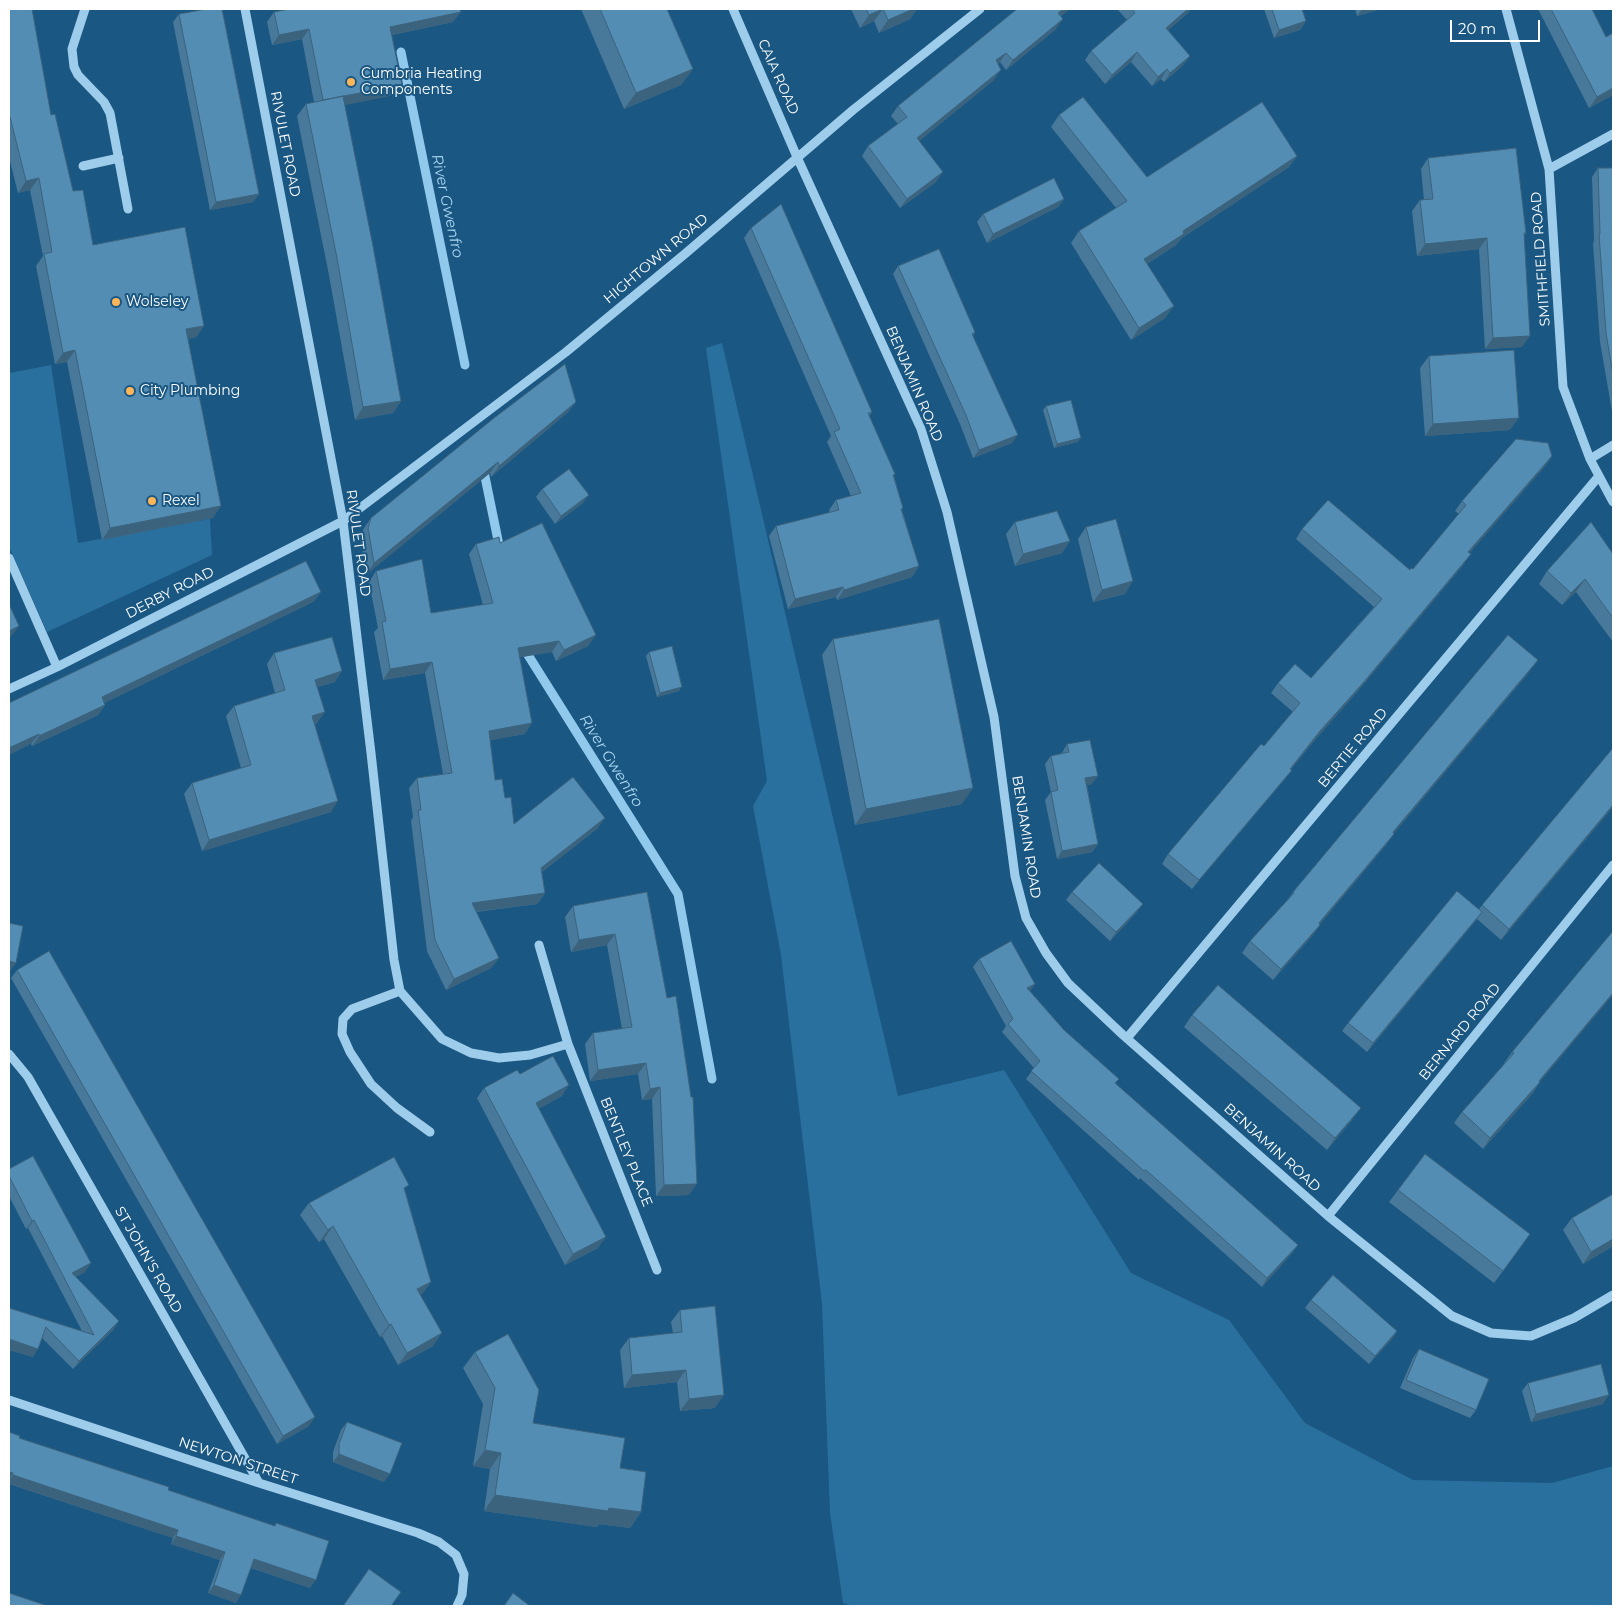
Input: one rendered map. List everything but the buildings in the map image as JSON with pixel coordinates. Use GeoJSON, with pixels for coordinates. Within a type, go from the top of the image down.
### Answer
{"type":"FeatureCollection","features":[{"type":"Feature","properties":{"kind":"street"},"geometry":{"type":"LineString","coordinates":[[84,9],[72,49],[74,67],[78,75],[104,102],[110,113],[128,209]]}},
{"type":"Feature","properties":{"kind":"street","name":"RIVULET ROAD"},"geometry":{"type":"LineString","coordinates":[[245,9],[343,520],[394,960],[400,991]]}},
{"type":"Feature","properties":{"kind":"street","name":"CAIA ROAD"},"geometry":{"type":"LineString","coordinates":[[733,9],[797,157]]}},
{"type":"Feature","properties":{"kind":"street","name":"HIGHTOWN ROAD"},"geometry":{"type":"LineString","coordinates":[[343,520],[566,352],[686,254],[853,110],[980,9]]}},
{"type":"Feature","properties":{"kind":"street","name":"SMITHFIELD ROAD"},"geometry":{"type":"LineString","coordinates":[[1506,9],[1549,169],[1563,387],[1590,459],[1613,502]]}},
{"type":"Feature","properties":{"kind":"street"},"geometry":{"type":"LineString","coordinates":[[1549,169],[1613,134]]}},
{"type":"Feature","properties":{"kind":"street","name":"BENJAMIN ROAD"},"geometry":{"type":"LineString","coordinates":[[797,157],[921,429],[947,512],[994,718],[1015,876],[1026,918],[1046,953],[1068,983],[1127,1038],[1328,1216],[1452,1316],[1491,1333],[1530,1336],[1574,1318],[1613,1295]]}},
{"type":"Feature","properties":{"kind":"street"},"geometry":{"type":"LineString","coordinates":[[84,166],[118,158]]}},
{"type":"Feature","properties":{"kind":"street"},"geometry":{"type":"LineString","coordinates":[[1590,459],[1613,445]]}},
{"type":"Feature","properties":{"kind":"street","name":"BERTIE ROAD"},"geometry":{"type":"LineString","coordinates":[[1127,1038],[1599,476]]}},
{"type":"Feature","properties":{"kind":"street","name":"DERBY ROAD"},"geometry":{"type":"LineString","coordinates":[[9,689],[343,520]]}},
{"type":"Feature","properties":{"kind":"street"},"geometry":{"type":"LineString","coordinates":[[9,558],[57,666]]}},
{"type":"Feature","properties":{"kind":"street","name":"BERNARD ROAD"},"geometry":{"type":"LineString","coordinates":[[1328,1216],[1613,865]]}},
{"type":"Feature","properties":{"kind":"street","name":"BENTLEY PLACE"},"geometry":{"type":"LineString","coordinates":[[539,945],[568,1044],[657,1270]]}},
{"type":"Feature","properties":{"kind":"street"},"geometry":{"type":"LineString","coordinates":[[430,1132],[397,1108],[371,1084],[350,1052],[342,1034],[343,1019],[352,1009],[400,991],[442,1039],[471,1053],[499,1058],[522,1056],[568,1044]]}},
{"type":"Feature","properties":{"kind":"street","name":"ST JOHN'S ROAD"},"geometry":{"type":"LineString","coordinates":[[9,1054],[28,1077],[259,1483]]}},
{"type":"Feature","properties":{"kind":"street","name":"NEWTON STREET"},"geometry":{"type":"LineString","coordinates":[[9,1400],[259,1483],[418,1533],[439,1542],[456,1555],[464,1574],[462,1595],[457,1606]]}},
{"type":"Feature","properties":{"kind":"shaded area"},"geometry":{"type":"Polygon","coordinates":[[[722,343],[898,1096],[1004,1070],[1131,1273],[1229,1320],[1305,1423],[1413,1480],[1552,1483],[1613,1466],[1613,1606],[852,1606],[843,1603],[830,1513],[822,1304],[781,955],[753,806],[767,781],[706,348],[722,343]]]}},
{"type":"Feature","properties":{"kind":"shaded area"},"geometry":{"type":"Polygon","coordinates":[[[51,365],[78,543],[210,519],[212,555],[47,632],[9,547],[9,373],[51,365]]]}},
{"type":"Feature","properties":{"kind":"waterway","name":"River Gwenfro"},"geometry":{"type":"LineString","coordinates":[[401,52],[465,365]]}},
{"type":"Feature","properties":{"kind":"waterway","name":"River Gwenfro"},"geometry":{"type":"LineString","coordinates":[[483,467],[500,550]]}},
{"type":"Feature","properties":{"kind":"waterway","name":"River Gwenfro"},"geometry":{"type":"LineString","coordinates":[[523,647],[678,894],[712,1079]]}},
{"type":"Feature","properties":{"kind":"place","name":"Cumbria Heating Components"},"geometry":{"type":"Point","coordinates":[351,82]}},
{"type":"Feature","properties":{"kind":"place","name":"Wolseley"},"geometry":{"type":"Point","coordinates":[116,302]}},
{"type":"Feature","properties":{"kind":"place","name":"City Plumbing"},"geometry":{"type":"Point","coordinates":[130,391]}},
{"type":"Feature","properties":{"kind":"place","name":"Rexel"},"geometry":{"type":"Point","coordinates":[152,501]}}]}
